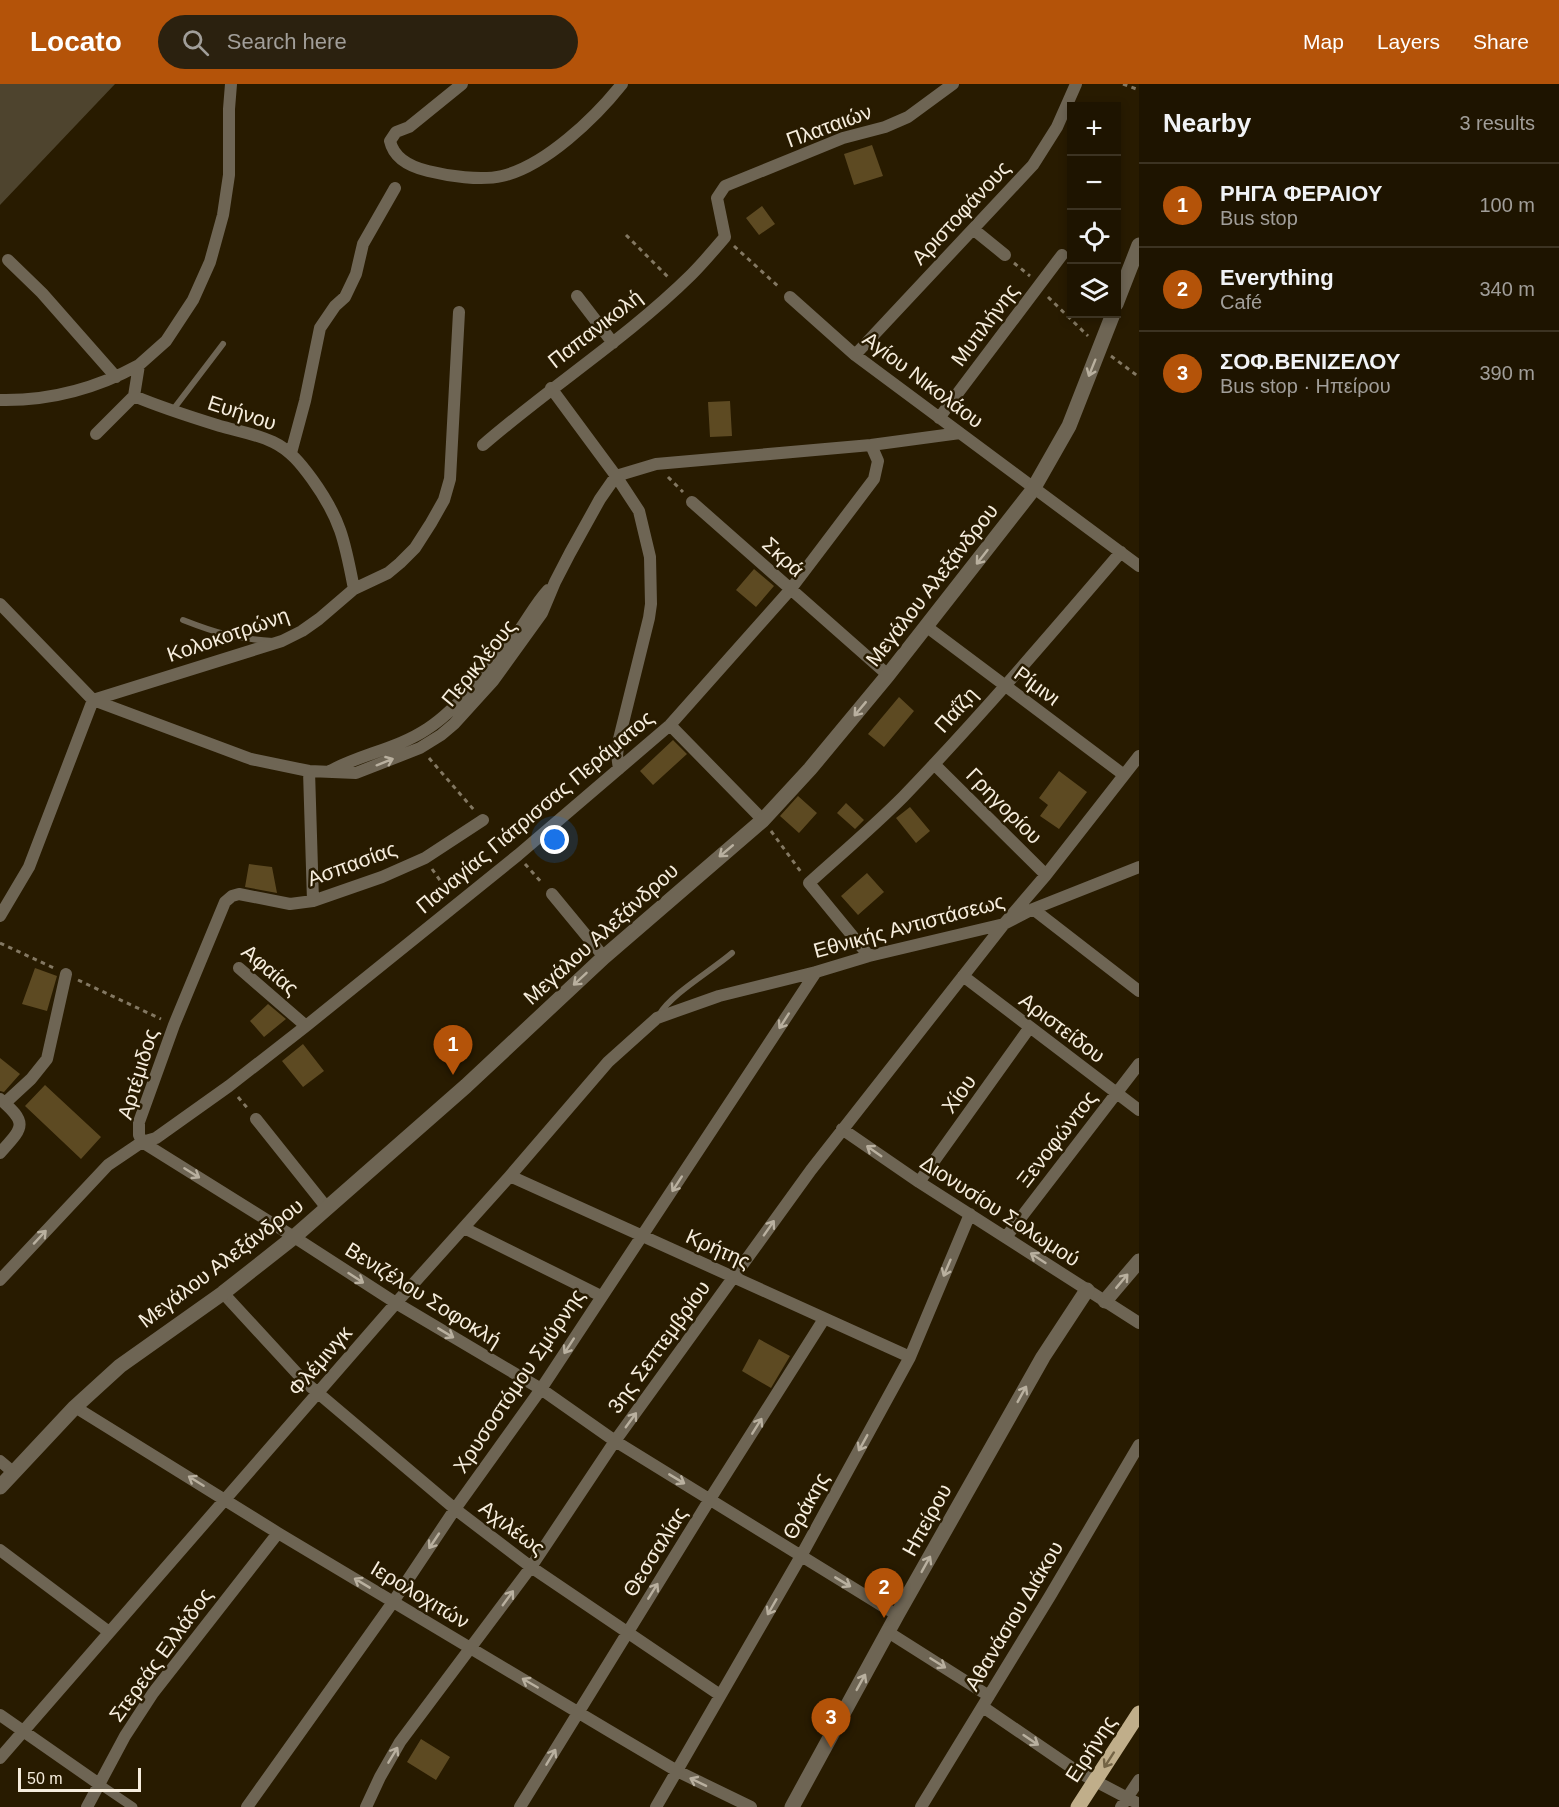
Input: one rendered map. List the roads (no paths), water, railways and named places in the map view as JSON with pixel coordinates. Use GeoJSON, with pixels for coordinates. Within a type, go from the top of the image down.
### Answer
{"type":"FeatureCollection","features":[{"type":"Feature","properties":{"kind":"main road","name":"Ειρήνης"},"geometry":{"type":"LineString","coordinates":[[1078,1807],[1139,1713]]}},
{"type":"Feature","properties":{"kind":"street"},"geometry":{"type":"LineString","coordinates":[[0,400],[36,399],[74,391],[116,377],[139,365],[166,341],[193,300],[210,262],[223,215],[229,175],[231,84]]}},
{"type":"Feature","properties":{"kind":"street"},"geometry":{"type":"LineString","coordinates":[[462,84],[409,127],[396,132],[390,141],[392,148],[408,165],[444,174],[502,176],[535,161],[575,133],[597,114],[622,84]]}},
{"type":"Feature","properties":{"kind":"street","name":"Πλαταιών"},"geometry":{"type":"LineString","coordinates":[[725,237],[717,198],[725,186],[843,138],[908,117],[953,84]]}},
{"type":"Feature","properties":{"kind":"street","name":"Αριστοφάνους"},"geometry":{"type":"LineString","coordinates":[[855,355],[1033,165],[1057,127],[1076,84]]}},
{"type":"Feature","properties":{"kind":"street"},"geometry":{"type":"LineString","coordinates":[[291,453],[305,401],[320,328],[335,306],[345,297],[356,274],[363,244],[395,188]]}},
{"type":"Feature","properties":{"kind":"street"},"geometry":{"type":"LineString","coordinates":[[973,229],[1005,255]]}},
{"type":"Feature","properties":{"kind":"street","name":"Παπανικολή"},"geometry":{"type":"LineString","coordinates":[[483,445],[551,388],[613,343],[678,287],[725,237]]}},
{"type":"Feature","properties":{"kind":"street"},"geometry":{"type":"LineString","coordinates":[[1121,291],[1139,245]]}},
{"type":"Feature","properties":{"kind":"street","name":"Μυτιλήνης"},"geometry":{"type":"LineString","coordinates":[[939,418],[1062,255]]}},
{"type":"Feature","properties":{"kind":"street"},"geometry":{"type":"LineString","coordinates":[[8,260],[42,293],[116,377]]}},
{"type":"Feature","properties":{"kind":"street"},"geometry":{"type":"LineString","coordinates":[[577,296],[613,343]]}},
{"type":"Feature","properties":{"kind":"street","name":"Αγίου Νικολάου"},"geometry":{"type":"LineString","coordinates":[[790,297],[855,355],[1139,566]]}},
{"type":"Feature","properties":{"kind":"street","name":"Κολοκοτρώνη"},"geometry":{"type":"LineString","coordinates":[[93,700],[282,641],[319,619],[354,590],[388,573],[415,548],[444,500],[450,479],[459,312]]}},
{"type":"Feature","properties":{"kind":"street","name":"Μεγάλου Αλεξάνδρου"},"geometry":{"type":"LineString","coordinates":[[0,1487],[75,1407],[120,1366],[223,1293],[294,1237],[466,1086],[604,957],[763,820],[810,769],[888,675],[1017,511],[1045,470],[1069,426],[1111,318]]}},
{"type":"Feature","properties":{"kind":"street"},"geometry":{"type":"LineString","coordinates":[[96,434],[134,396],[139,365]]}},
{"type":"Feature","properties":{"kind":"street"},"geometry":{"type":"LineString","coordinates":[[551,388],[639,511],[650,557],[651,604],[616,755],[619,769]]}},
{"type":"Feature","properties":{"kind":"street","name":"Ευήνου"},"geometry":{"type":"LineString","coordinates":[[134,396],[171,412],[251,434],[273,442],[291,453],[328,502],[338,522],[346,547],[354,590]]}},
{"type":"Feature","properties":{"kind":"street"},"geometry":{"type":"LineString","coordinates":[[616,476],[656,464],[871,445],[960,433]]}},
{"type":"Feature","properties":{"kind":"street","name":"Παναγίας Γιάτρισσας Περάματος"},"geometry":{"type":"LineString","coordinates":[[142,1143],[156,1137],[229,1086],[306,1026],[518,855],[670,725],[790,590],[874,479],[878,462],[871,445]]}},
{"type":"Feature","properties":{"kind":"street","name":"Περικλέους"},"geometry":{"type":"LineString","coordinates":[[0,603],[93,700],[251,759],[309,771],[356,772],[420,748],[441,735],[493,681],[542,614],[555,582],[600,499],[616,476]]}},
{"type":"Feature","properties":{"kind":"street","name":"Σκρά"},"geometry":{"type":"LineString","coordinates":[[692,502],[888,675]]}},
{"type":"Feature","properties":{"kind":"street","name":"Παΐζη"},"geometry":{"type":"LineString","coordinates":[[869,956],[809,883],[900,799],[934,764],[1121,552]]}},
{"type":"Feature","properties":{"kind":"street"},"geometry":{"type":"LineString","coordinates":[[329,772],[344,763],[417,735],[447,714],[498,658],[522,627],[534,606],[555,582]]}},
{"type":"Feature","properties":{"kind":"street","name":"Ρίμινι"},"geometry":{"type":"LineString","coordinates":[[927,627],[1124,775]]}},
{"type":"Feature","properties":{"kind":"street"},"geometry":{"type":"LineString","coordinates":[[0,916],[29,867],[93,700]]}},
{"type":"Feature","properties":{"kind":"street"},"geometry":{"type":"LineString","coordinates":[[670,725],[763,820]]}},
{"type":"Feature","properties":{"kind":"street","name":"3ης Σεπτεμβρίου"},"geometry":{"type":"LineString","coordinates":[[366,1807],[400,1742],[531,1567],[615,1441],[811,1170],[1139,756]]}},
{"type":"Feature","properties":{"kind":"street","name":"Γρηγορίου"},"geometry":{"type":"LineString","coordinates":[[934,764],[1046,875]]}},
{"type":"Feature","properties":{"kind":"street"},"geometry":{"type":"LineString","coordinates":[[309,771],[313,901]]}},
{"type":"Feature","properties":{"kind":"street","name":"Ασπασίας"},"geometry":{"type":"LineString","coordinates":[[225,902],[239,894],[290,904],[313,901],[382,878],[425,858],[483,820]]}},
{"type":"Feature","properties":{"kind":"street","name":"Εθνικής Αντιστάσεως"},"geometry":{"type":"LineString","coordinates":[[684,1007],[869,956],[1004,924],[1034,909],[1139,867]]}},
{"type":"Feature","properties":{"kind":"street"},"geometry":{"type":"LineString","coordinates":[[552,894],[604,957]]}},
{"type":"Feature","properties":{"kind":"street","name":"Αρτέμιδος"},"geometry":{"type":"LineString","coordinates":[[0,1280],[108,1165],[142,1143],[140,1122],[174,1025],[225,902]]}},
{"type":"Feature","properties":{"kind":"street"},"geometry":{"type":"LineString","coordinates":[[1034,909],[1139,992]]}},
{"type":"Feature","properties":{"kind":"street","name":"Αφαίας"},"geometry":{"type":"LineString","coordinates":[[238,968],[306,1026]]}},
{"type":"Feature","properties":{"kind":"street","name":"Χρυσοστόμου Σμύρνης"},"geometry":{"type":"LineString","coordinates":[[247,1807],[541,1389],[816,972]]}},
{"type":"Feature","properties":{"kind":"street"},"geometry":{"type":"LineString","coordinates":[[0,1153],[16,1136],[20,1126],[17,1113],[2,1101],[31,1079],[47,1059],[66,974]]}},
{"type":"Feature","properties":{"kind":"street","name":"Αριστείδου"},"geometry":{"type":"LineString","coordinates":[[963,976],[1139,1110]]}},
{"type":"Feature","properties":{"kind":"street","name":"Φλέμινγκ"},"geometry":{"type":"LineString","coordinates":[[0,1758],[608,1062],[657,1018],[684,1007]]}},
{"type":"Feature","properties":{"kind":"street","name":"Χίου"},"geometry":{"type":"LineString","coordinates":[[919,1182],[1030,1028]]}},
{"type":"Feature","properties":{"kind":"street","name":"Ξενοφώντος"},"geometry":{"type":"LineString","coordinates":[[1006,1237],[1139,1064]]}},
{"type":"Feature","properties":{"kind":"street"},"geometry":{"type":"LineString","coordinates":[[256,1119],[327,1208]]}},
{"type":"Feature","properties":{"kind":"street","name":"Διονυσίου Σολωμού"},"geometry":{"type":"LineString","coordinates":[[842,1129],[919,1182],[1139,1323]]}},
{"type":"Feature","properties":{"kind":"street","name":"Βενιζέλου Σοφοκλή"},"geometry":{"type":"LineString","coordinates":[[142,1143],[294,1237],[396,1304],[541,1389],[615,1441],[711,1498],[897,1615]]}},
{"type":"Feature","properties":{"kind":"street","name":"Κρήτης"},"geometry":{"type":"LineString","coordinates":[[510,1176],[909,1357]]}},
{"type":"Feature","properties":{"kind":"street","name":"Θράκης"},"geometry":{"type":"LineString","coordinates":[[656,1807],[801,1556],[909,1357],[970,1214]]}},
{"type":"Feature","properties":{"kind":"street"},"geometry":{"type":"LineString","coordinates":[[464,1228],[601,1296]]}},
{"type":"Feature","properties":{"kind":"street"},"geometry":{"type":"LineString","coordinates":[[1105,1301],[1139,1261]]}},
{"type":"Feature","properties":{"kind":"street","name":"Ηπείρου"},"geometry":{"type":"LineString","coordinates":[[792,1807],[897,1615],[1043,1357],[1087,1290]]}},
{"type":"Feature","properties":{"kind":"street","name":"Αχιλέως"},"geometry":{"type":"LineString","coordinates":[[223,1293],[305,1382],[455,1509],[531,1567],[720,1695]]}},
{"type":"Feature","properties":{"kind":"street","name":"Θεσσαλίας"},"geometry":{"type":"LineString","coordinates":[[520,1807],[711,1498],[825,1319]]}},
{"type":"Feature","properties":{"kind":"street","name":"Ιερολοχιτών"},"geometry":{"type":"LineString","coordinates":[[75,1407],[278,1533],[676,1771],[751,1807]]}},
{"type":"Feature","properties":{"kind":"street","name":"Αθανάσιου Διάκου"},"geometry":{"type":"LineString","coordinates":[[921,1807],[1139,1444]]}},
{"type":"Feature","properties":{"kind":"street"},"geometry":{"type":"LineString","coordinates":[[0,1461],[13,1472]]}},
{"type":"Feature","properties":{"kind":"street","name":"Στερεάς Ελλάδος"},"geometry":{"type":"LineString","coordinates":[[87,1807],[125,1736],[153,1693],[278,1533]]}},
{"type":"Feature","properties":{"kind":"street"},"geometry":{"type":"LineString","coordinates":[[0,1550],[109,1632]]}},
{"type":"Feature","properties":{"kind":"street"},"geometry":{"type":"LineString","coordinates":[[888,1632],[1078,1772],[1129,1803],[1139,1780]]}},
{"type":"Feature","properties":{"kind":"street"},"geometry":{"type":"LineString","coordinates":[[0,1715],[133,1807]]}},
{"type":"Feature","properties":{"kind":"lane"},"geometry":{"type":"LineString","coordinates":[[171,412],[223,344]]}},
{"type":"Feature","properties":{"kind":"lane"},"geometry":{"type":"LineString","coordinates":[[183,620],[221,635],[243,639],[282,641]]}},
{"type":"Feature","properties":{"kind":"lane"},"geometry":{"type":"LineString","coordinates":[[657,1018],[673,998],[732,953]]}},
{"type":"Feature","properties":{"kind":"place","name":"ΡΗΓΑ ΦΕΡΑΙΟΥ"},"geometry":{"type":"Point","coordinates":[453,1075]}},
{"type":"Feature","properties":{"kind":"place","name":"Everything"},"geometry":{"type":"Point","coordinates":[884,1618]}},
{"type":"Feature","properties":{"kind":"place","name":"ΣΟΦ.ΒΕΝΙΖΕΛΟΥ"},"geometry":{"type":"Point","coordinates":[831,1748]}}]}
